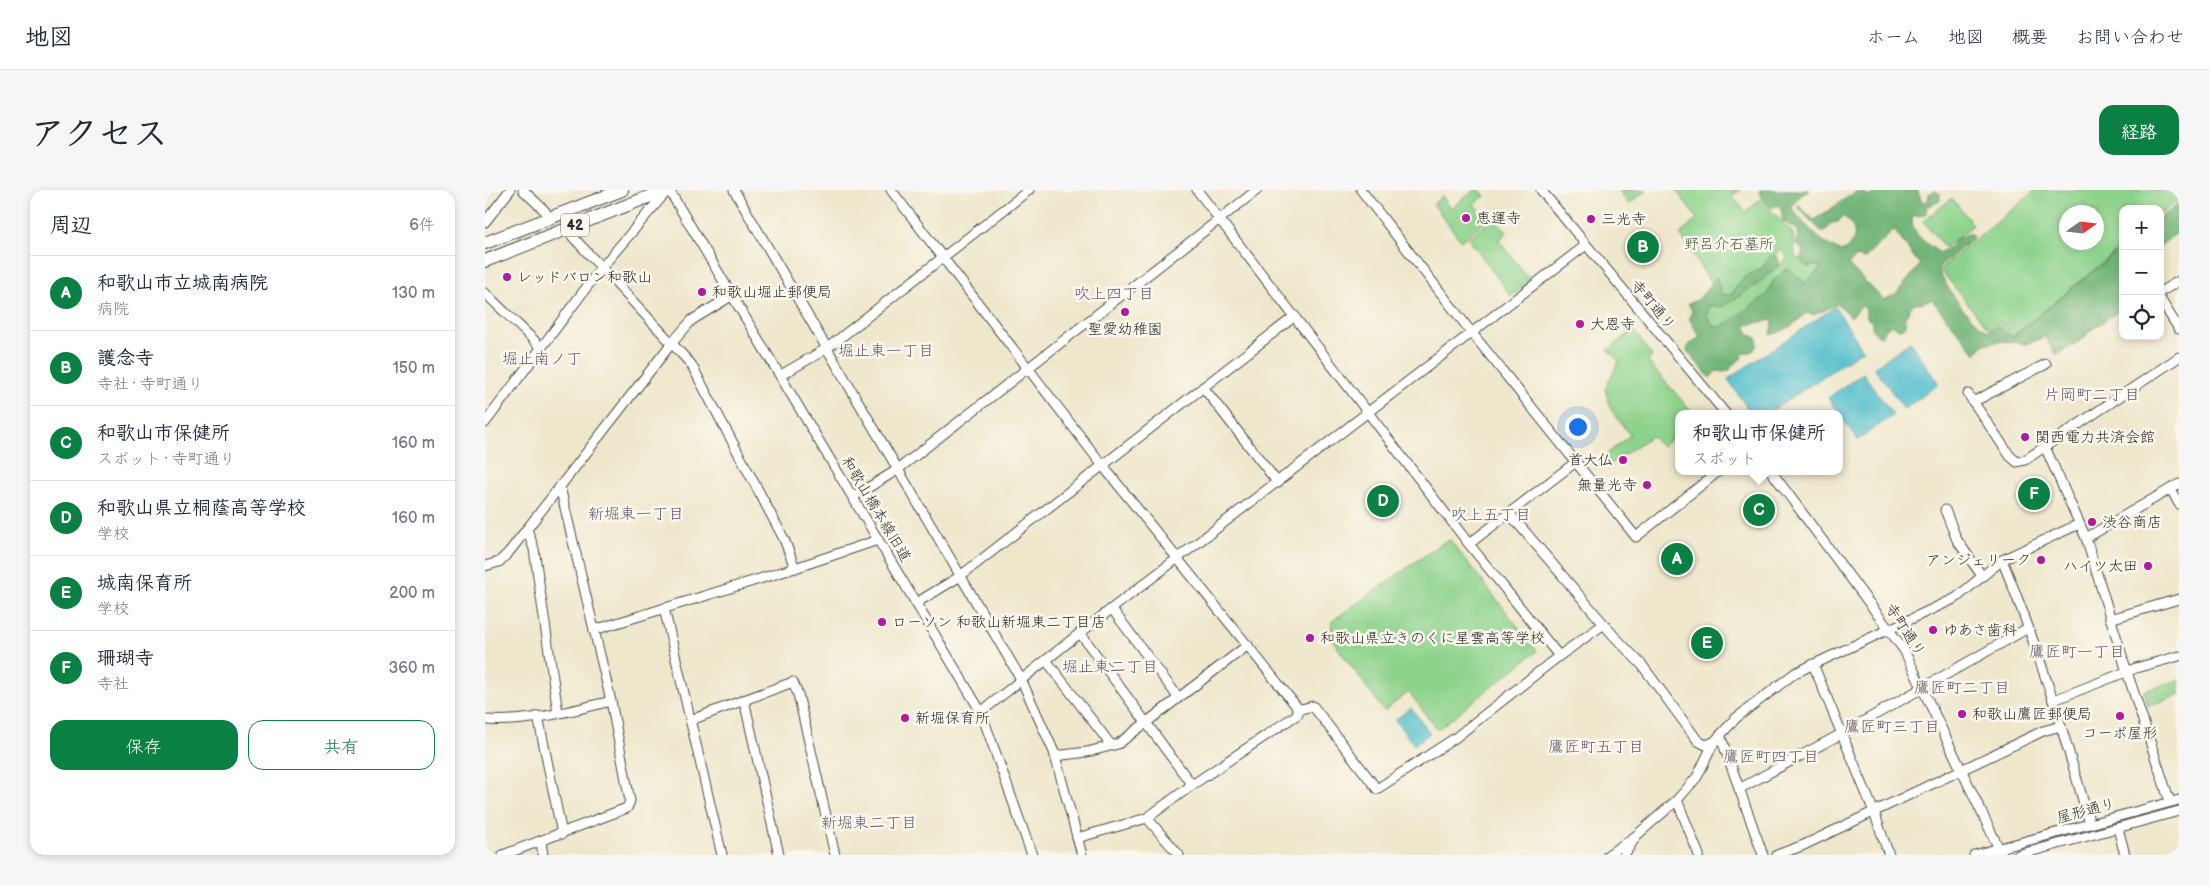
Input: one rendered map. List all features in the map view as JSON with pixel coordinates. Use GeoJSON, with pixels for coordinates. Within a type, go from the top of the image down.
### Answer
{"type":"FeatureCollection","features":[{"type":"Feature","properties":{"kind":"highway","name":"42"},"geometry":{"type":"LineString","coordinates":[[485,244],[622,190]]}},
{"type":"Feature","properties":{"kind":"highway","name":"42"},"geometry":{"type":"LineString","coordinates":[[485,261],[571,226],[668,190]]}},
{"type":"Feature","properties":{"kind":"street"},"geometry":{"type":"LineString","coordinates":[[485,222],[510,190]]}},
{"type":"Feature","properties":{"kind":"street"},"geometry":{"type":"LineString","coordinates":[[523,190],[545,211],[548,218]]}},
{"type":"Feature","properties":{"kind":"street"},"geometry":{"type":"LineString","coordinates":[[485,423],[601,268],[668,190]]}},
{"type":"Feature","properties":{"kind":"street","name":"和歌山橋本線旧道"},"geometry":{"type":"LineString","coordinates":[[668,190],[733,294],[981,712],[1032,855]]}},
{"type":"Feature","properties":{"kind":"street"},"geometry":{"type":"LineString","coordinates":[[734,190],[1021,680],[1055,756],[1082,855]]}},
{"type":"Feature","properties":{"kind":"street"},"geometry":{"type":"LineString","coordinates":[[891,190],[1103,466],[1179,558],[1297,710],[1298,714],[1192,785],[1147,818],[1077,838]]}},
{"type":"Feature","properties":{"kind":"street"},"geometry":{"type":"LineString","coordinates":[[781,376],[826,349],[1029,190]]}},
{"type":"Feature","properties":{"kind":"street"},"geometry":{"type":"LineString","coordinates":[[1197,190],[1469,544],[1559,656]]}},
{"type":"Feature","properties":{"kind":"street"},"geometry":{"type":"LineString","coordinates":[[853,497],[897,470],[1257,190]]}},
{"type":"Feature","properties":{"kind":"street"},"geometry":{"type":"LineString","coordinates":[[1361,190],[1472,333],[1636,536],[1714,475]]}},
{"type":"Feature","properties":{"kind":"street","name":"寺町通り"},"geometry":{"type":"LineString","coordinates":[[1541,190],[1723,410]]}},
{"type":"Feature","properties":{"kind":"street"},"geometry":{"type":"LineString","coordinates":[[571,226],[573,236],[691,364],[783,539],[795,568]]}},
{"type":"Feature","properties":{"kind":"street"},"geometry":{"type":"LineString","coordinates":[[981,712],[1045,660],[1586,245]]}},
{"type":"Feature","properties":{"kind":"street"},"geometry":{"type":"LineString","coordinates":[[2164,290],[2179,281]]}},
{"type":"Feature","properties":{"kind":"street"},"geometry":{"type":"LineString","coordinates":[[485,293],[541,347]]}},
{"type":"Feature","properties":{"kind":"street"},"geometry":{"type":"LineString","coordinates":[[485,566],[499,562],[527,529],[671,344],[692,320],[733,294]]}},
{"type":"Feature","properties":{"kind":"street"},"geometry":{"type":"LineString","coordinates":[[2164,306],[2179,330]]}},
{"type":"Feature","properties":{"kind":"street"},"geometry":{"type":"LineString","coordinates":[[916,603],[959,577],[1295,316]]}},
{"type":"Feature","properties":{"kind":"street"},"geometry":{"type":"LineString","coordinates":[[2046,364],[1970,398],[2010,456],[2017,462],[2025,460],[2179,358]]}},
{"type":"Feature","properties":{"kind":"street"},"geometry":{"type":"LineString","coordinates":[[1203,387],[1277,483]]}},
{"type":"Feature","properties":{"kind":"street"},"geometry":{"type":"LineString","coordinates":[[2045,446],[2086,538],[2127,672],[2174,801]]}},
{"type":"Feature","properties":{"kind":"street"},"geometry":{"type":"LineString","coordinates":[[1469,544],[1577,461]]}},
{"type":"Feature","properties":{"kind":"street","name":"寺町通り"},"geometry":{"type":"LineString","coordinates":[[1774,475],[1905,650],[2001,852]]}},
{"type":"Feature","properties":{"kind":"street"},"geometry":{"type":"LineString","coordinates":[[503,855],[627,808],[630,801],[611,701],[560,487]]}},
{"type":"Feature","properties":{"kind":"street"},"geometry":{"type":"LineString","coordinates":[[2086,538],[2175,487],[2179,504]]}},
{"type":"Feature","properties":{"kind":"street"},"geometry":{"type":"LineString","coordinates":[[1945,510],[1957,540],[1982,576]]}},
{"type":"Feature","properties":{"kind":"street"},"geometry":{"type":"LineString","coordinates":[[1509,513],[1642,665],[1698,741],[1707,745],[1717,739]]}},
{"type":"Feature","properties":{"kind":"street"},"geometry":{"type":"LineString","coordinates":[[1608,855],[1637,835],[1677,800],[1697,777],[1717,739],[1736,718],[1795,673],[1956,598],[2002,560],[2079,524]]}},
{"type":"Feature","properties":{"kind":"street"},"geometry":{"type":"LineString","coordinates":[[527,529],[534,549],[558,713]]}},
{"type":"Feature","properties":{"kind":"street"},"geometry":{"type":"LineString","coordinates":[[594,630],[795,568],[878,540]]}},
{"type":"Feature","properties":{"kind":"street"},"geometry":{"type":"LineString","coordinates":[[2002,560],[2054,700],[2090,824]]}},
{"type":"Feature","properties":{"kind":"street"},"geometry":{"type":"LineString","coordinates":[[2110,619],[2179,599]]}},
{"type":"Feature","properties":{"kind":"street"},"geometry":{"type":"LineString","coordinates":[[664,608],[722,855]]}},
{"type":"Feature","properties":{"kind":"street"},"geometry":{"type":"LineString","coordinates":[[1112,609],[1178,697]]}},
{"type":"Feature","properties":{"kind":"street"},"geometry":{"type":"LineString","coordinates":[[1297,710],[1313,706],[1377,789],[1455,738],[1559,656],[1605,624]]}},
{"type":"Feature","properties":{"kind":"street"},"geometry":{"type":"LineString","coordinates":[[1739,789],[1843,733],[2027,628]]}},
{"type":"Feature","properties":{"kind":"street"},"geometry":{"type":"LineString","coordinates":[[1080,633],[1192,785]]}},
{"type":"Feature","properties":{"kind":"street"},"geometry":{"type":"LineString","coordinates":[[1055,756],[1087,752],[1118,744],[1145,721],[1247,645]]}},
{"type":"Feature","properties":{"kind":"street"},"geometry":{"type":"LineString","coordinates":[[2054,700],[2136,668],[2179,656]]}},
{"type":"Feature","properties":{"kind":"street"},"geometry":{"type":"LineString","coordinates":[[1045,660],[1111,746]]}},
{"type":"Feature","properties":{"kind":"street"},"geometry":{"type":"LineString","coordinates":[[1813,664],[1843,733],[1889,855]]}},
{"type":"Feature","properties":{"kind":"street"},"geometry":{"type":"LineString","coordinates":[[691,720],[793,682],[798,694],[835,855]]}},
{"type":"Feature","properties":{"kind":"street"},"geometry":{"type":"LineString","coordinates":[[744,700],[779,855]]}},
{"type":"Feature","properties":{"kind":"street"},"geometry":{"type":"LineString","coordinates":[[485,720],[507,722],[611,701]]}},
{"type":"Feature","properties":{"kind":"street"},"geometry":{"type":"LineString","coordinates":[[538,716],[562,834]]}},
{"type":"Feature","properties":{"kind":"street"},"geometry":{"type":"LineString","coordinates":[[1777,855],[1804,845],[2043,730],[2061,726]]}},
{"type":"Feature","properties":{"kind":"street"},"geometry":{"type":"LineString","coordinates":[[1717,739],[1739,789],[1763,855]]}},
{"type":"Feature","properties":{"kind":"street"},"geometry":{"type":"LineString","coordinates":[[1677,800],[1699,855]]}},
{"type":"Feature","properties":{"kind":"street","name":"屋形通り"},"geometry":{"type":"LineString","coordinates":[[1974,855],[2001,852],[2090,824],[2174,801]]}},
{"type":"Feature","properties":{"kind":"street","name":"屋形通り"},"geometry":{"type":"LineString","coordinates":[[2018,855],[2179,811]]}},
{"type":"Feature","properties":{"kind":"street"},"geometry":{"type":"LineString","coordinates":[[1147,818],[1179,855]]}},
{"type":"Feature","properties":{"kind":"street"},"geometry":{"type":"LineString","coordinates":[[2118,828],[2125,855]]}},
{"type":"Feature","properties":{"kind":"street"},"geometry":{"type":"LineString","coordinates":[[1624,855],[1637,835]]}},
{"type":"Feature","properties":{"kind":"street"},"geometry":{"type":"LineString","coordinates":[[541,842],[543,855]]}},
{"type":"Feature","properties":{"kind":"green space"},"geometry":{"type":"Polygon","coordinates":[[[1475,190],[1480,190],[1485,196],[1474,204],[1486,220],[1461,241],[1433,204],[1442,196],[1451,208],[1475,190]]]}},
{"type":"Feature","properties":{"kind":"green space"},"geometry":{"type":"Polygon","coordinates":[[[1619,190],[1647,190],[1629,204],[1619,190]]]}},
{"type":"Feature","properties":{"kind":"green space","name":"野呂介石墓所"},"geometry":{"type":"Polygon","coordinates":[[[1676,190],[1740,190],[1732,196],[1746,212],[1760,199],[1793,233],[1795,256],[1808,267],[1822,266],[1805,283],[1788,268],[1773,281],[1768,295],[1721,327],[1713,326],[1707,316],[1709,305],[1722,306],[1758,284],[1788,258],[1781,249],[1762,268],[1743,278],[1731,295],[1721,294],[1708,279],[1680,234],[1697,219],[1676,190]]]}},
{"type":"Feature","properties":{"kind":"green space"},"geometry":{"type":"Polygon","coordinates":[[[1762,190],[1810,190],[1800,196],[1791,207],[1807,227],[1822,240],[1830,246],[1844,251],[1854,237],[1854,229],[1848,220],[1843,216],[1838,222],[1832,223],[1823,233],[1797,207],[1799,205],[1814,220],[1857,191],[1870,196],[1879,190],[1917,190],[1923,203],[1928,201],[1929,194],[1934,191],[1940,194],[1940,201],[1927,207],[1926,214],[1913,215],[1913,227],[1920,237],[1940,253],[1949,248],[1958,238],[1970,233],[1974,238],[1938,268],[1959,304],[1973,320],[1989,332],[1999,325],[2012,338],[2119,250],[2119,311],[2088,332],[2085,338],[2056,355],[2045,337],[2026,344],[2002,341],[1984,344],[1976,354],[1932,300],[1912,305],[1904,319],[1906,323],[1903,328],[1899,329],[1892,325],[1886,328],[1882,336],[1874,331],[1872,322],[1866,317],[1866,309],[1862,306],[1851,317],[1838,304],[1813,315],[1806,313],[1789,327],[1770,335],[1773,327],[1772,320],[1745,325],[1749,334],[1757,338],[1757,345],[1753,351],[1742,354],[1742,358],[1731,366],[1730,370],[1724,372],[1716,371],[1710,378],[1687,351],[1688,345],[1700,337],[1689,318],[1692,311],[1688,303],[1698,300],[1717,277],[1721,294],[1731,295],[1743,278],[1762,268],[1770,256],[1777,256],[1780,264],[1758,284],[1722,307],[1709,305],[1707,316],[1713,326],[1721,327],[1767,295],[1773,281],[1788,268],[1805,283],[1822,267],[1816,265],[1808,267],[1800,260],[1803,251],[1796,244],[1799,231],[1783,221],[1781,209],[1778,205],[1771,208],[1762,199],[1759,191],[1762,190]],[[1894,230],[1864,259],[1857,257],[1848,264],[1884,300],[1896,294],[1920,265],[1894,230]]]}},
{"type":"Feature","properties":{"kind":"green space"},"geometry":{"type":"Polygon","coordinates":[[[2036,190],[2179,190],[2179,200],[2164,212],[2164,205],[2119,205],[2119,249],[2012,337],[2000,322],[1989,330],[1940,269],[2036,190]]]}},
{"type":"Feature","properties":{"kind":"green space"},"geometry":{"type":"Polygon","coordinates":[[[1952,198],[1973,225],[1945,248],[1923,221],[1952,198]]]}},
{"type":"Feature","properties":{"kind":"green space"},"geometry":{"type":"Polygon","coordinates":[[[2179,204],[2179,231],[2164,243],[2164,215],[2179,204]]]}},
{"type":"Feature","properties":{"kind":"green space"},"geometry":{"type":"Polygon","coordinates":[[[1493,218],[1507,232],[1499,241],[1531,281],[1511,296],[1468,238],[1493,218]]]}},
{"type":"Feature","properties":{"kind":"green space"},"geometry":{"type":"Polygon","coordinates":[[[1634,330],[1652,356],[1648,362],[1690,410],[1675,410],[1675,436],[1662,447],[1651,436],[1606,467],[1601,459],[1630,435],[1611,410],[1605,389],[1619,361],[1608,350],[1634,330]]]}},
{"type":"Feature","properties":{"kind":"green space"},"geometry":{"type":"Polygon","coordinates":[[[1450,540],[1537,651],[1437,730],[1409,692],[1384,711],[1330,637],[1332,621],[1444,542],[1450,540]]]}},
{"type":"Feature","properties":{"kind":"green space"},"geometry":{"type":"Polygon","coordinates":[[[2179,680],[2179,695],[2148,706],[2144,691],[2179,680]]]}},
{"type":"Feature","properties":{"kind":"water"},"geometry":{"type":"Polygon","coordinates":[[[1835,307],[1863,350],[1773,410],[1748,410],[1728,379],[1835,307]]]}},
{"type":"Feature","properties":{"kind":"water"},"geometry":{"type":"Polygon","coordinates":[[[1910,342],[1939,384],[1904,409],[1874,367],[1910,342]]]}},
{"type":"Feature","properties":{"kind":"water"},"geometry":{"type":"Polygon","coordinates":[[[1863,373],[1893,415],[1858,440],[1843,419],[1843,410],[1837,410],[1828,398],[1863,373]]]}},
{"type":"Feature","properties":{"kind":"water"},"geometry":{"type":"Polygon","coordinates":[[[1411,708],[1430,733],[1414,745],[1395,720],[1411,708]]]}},
{"type":"Feature","properties":{"kind":"place","name":"恵運寺"},"geometry":{"type":"Point","coordinates":[1466,218]}},
{"type":"Feature","properties":{"kind":"place","name":"三光寺"},"geometry":{"type":"Point","coordinates":[1591,219]}},
{"type":"Feature","properties":{"kind":"place","name":"護念寺"},"geometry":{"type":"Point","coordinates":[1643,247]}},
{"type":"Feature","properties":{"kind":"place","name":"レッドバロン和歌山"},"geometry":{"type":"Point","coordinates":[507,277]}},
{"type":"Feature","properties":{"kind":"place","name":"和歌山堀止郵便局"},"geometry":{"type":"Point","coordinates":[702,292]}},
{"type":"Feature","properties":{"kind":"place","name":"聖愛幼稚園"},"geometry":{"type":"Point","coordinates":[1125,312]}},
{"type":"Feature","properties":{"kind":"place","name":"大恩寺"},"geometry":{"type":"Point","coordinates":[1580,324]}},
{"type":"Feature","properties":{"kind":"place","name":"関西電力共済会館"},"geometry":{"type":"Point","coordinates":[2025,437]}},
{"type":"Feature","properties":{"kind":"place","name":"首大仏"},"geometry":{"type":"Point","coordinates":[1623,460]}},
{"type":"Feature","properties":{"kind":"place","name":"無量光寺"},"geometry":{"type":"Point","coordinates":[1647,485]}},
{"type":"Feature","properties":{"kind":"place","name":"珊瑚寺"},"geometry":{"type":"Point","coordinates":[2034,494]}},
{"type":"Feature","properties":{"kind":"place","name":"和歌山県立桐蔭高等学校"},"geometry":{"type":"Point","coordinates":[1383,501]}},
{"type":"Feature","properties":{"kind":"place","name":"和歌山市保健所"},"geometry":{"type":"Point","coordinates":[1759,510]}},
{"type":"Feature","properties":{"kind":"place","name":"渋谷商店"},"geometry":{"type":"Point","coordinates":[2092,522]}},
{"type":"Feature","properties":{"kind":"place","name":"和歌山市立城南病院"},"geometry":{"type":"Point","coordinates":[1677,559]}},
{"type":"Feature","properties":{"kind":"place","name":"アンジェリーク"},"geometry":{"type":"Point","coordinates":[2041,560]}},
{"type":"Feature","properties":{"kind":"place","name":"ハイツ太田"},"geometry":{"type":"Point","coordinates":[2148,566]}},
{"type":"Feature","properties":{"kind":"place","name":"ローソン 和歌山新堀東二丁目店"},"geometry":{"type":"Point","coordinates":[882,622]}},
{"type":"Feature","properties":{"kind":"place","name":"ゆあさ歯科"},"geometry":{"type":"Point","coordinates":[1933,630]}},
{"type":"Feature","properties":{"kind":"place","name":"和歌山県立きのくに星雲高等学校"},"geometry":{"type":"Point","coordinates":[1310,638]}},
{"type":"Feature","properties":{"kind":"place","name":"城南保育所"},"geometry":{"type":"Point","coordinates":[1707,643]}},
{"type":"Feature","properties":{"kind":"place","name":"和歌山鷹匠郵便局"},"geometry":{"type":"Point","coordinates":[1962,714]}},
{"type":"Feature","properties":{"kind":"place","name":"コーポ屋形"},"geometry":{"type":"Point","coordinates":[2120,716]}},
{"type":"Feature","properties":{"kind":"place","name":"新堀保育所"},"geometry":{"type":"Point","coordinates":[905,718]}},
{"type":"Feature","properties":{"kind":"district","name":"吹上四丁目"},"geometry":{"type":"Point","coordinates":[1114,294]}},
{"type":"Feature","properties":{"kind":"district","name":"堀止東一丁目"},"geometry":{"type":"Point","coordinates":[886,351]}},
{"type":"Feature","properties":{"kind":"district","name":"堀止南ノ丁"},"geometry":{"type":"Point","coordinates":[542,359]}},
{"type":"Feature","properties":{"kind":"district","name":"片岡町二丁目"},"geometry":{"type":"Point","coordinates":[2092,395]}},
{"type":"Feature","properties":{"kind":"district","name":"新堀東一丁目"},"geometry":{"type":"Point","coordinates":[636,514]}},
{"type":"Feature","properties":{"kind":"district","name":"吹上五丁目"},"geometry":{"type":"Point","coordinates":[1491,515]}},
{"type":"Feature","properties":{"kind":"district","name":"鷹匠町一丁目"},"geometry":{"type":"Point","coordinates":[2077,652]}},
{"type":"Feature","properties":{"kind":"district","name":"堀止東二丁目"},"geometry":{"type":"Point","coordinates":[1110,667]}},
{"type":"Feature","properties":{"kind":"district","name":"鷹匠町二丁目"},"geometry":{"type":"Point","coordinates":[1962,688]}},
{"type":"Feature","properties":{"kind":"district","name":"鷹匠町三丁目"},"geometry":{"type":"Point","coordinates":[1892,727]}},
{"type":"Feature","properties":{"kind":"district","name":"鷹匠町五丁目"},"geometry":{"type":"Point","coordinates":[1596,747]}},
{"type":"Feature","properties":{"kind":"district","name":"鷹匠町四丁目"},"geometry":{"type":"Point","coordinates":[1771,757]}},
{"type":"Feature","properties":{"kind":"district","name":"新堀東二丁目"},"geometry":{"type":"Point","coordinates":[869,823]}}]}
